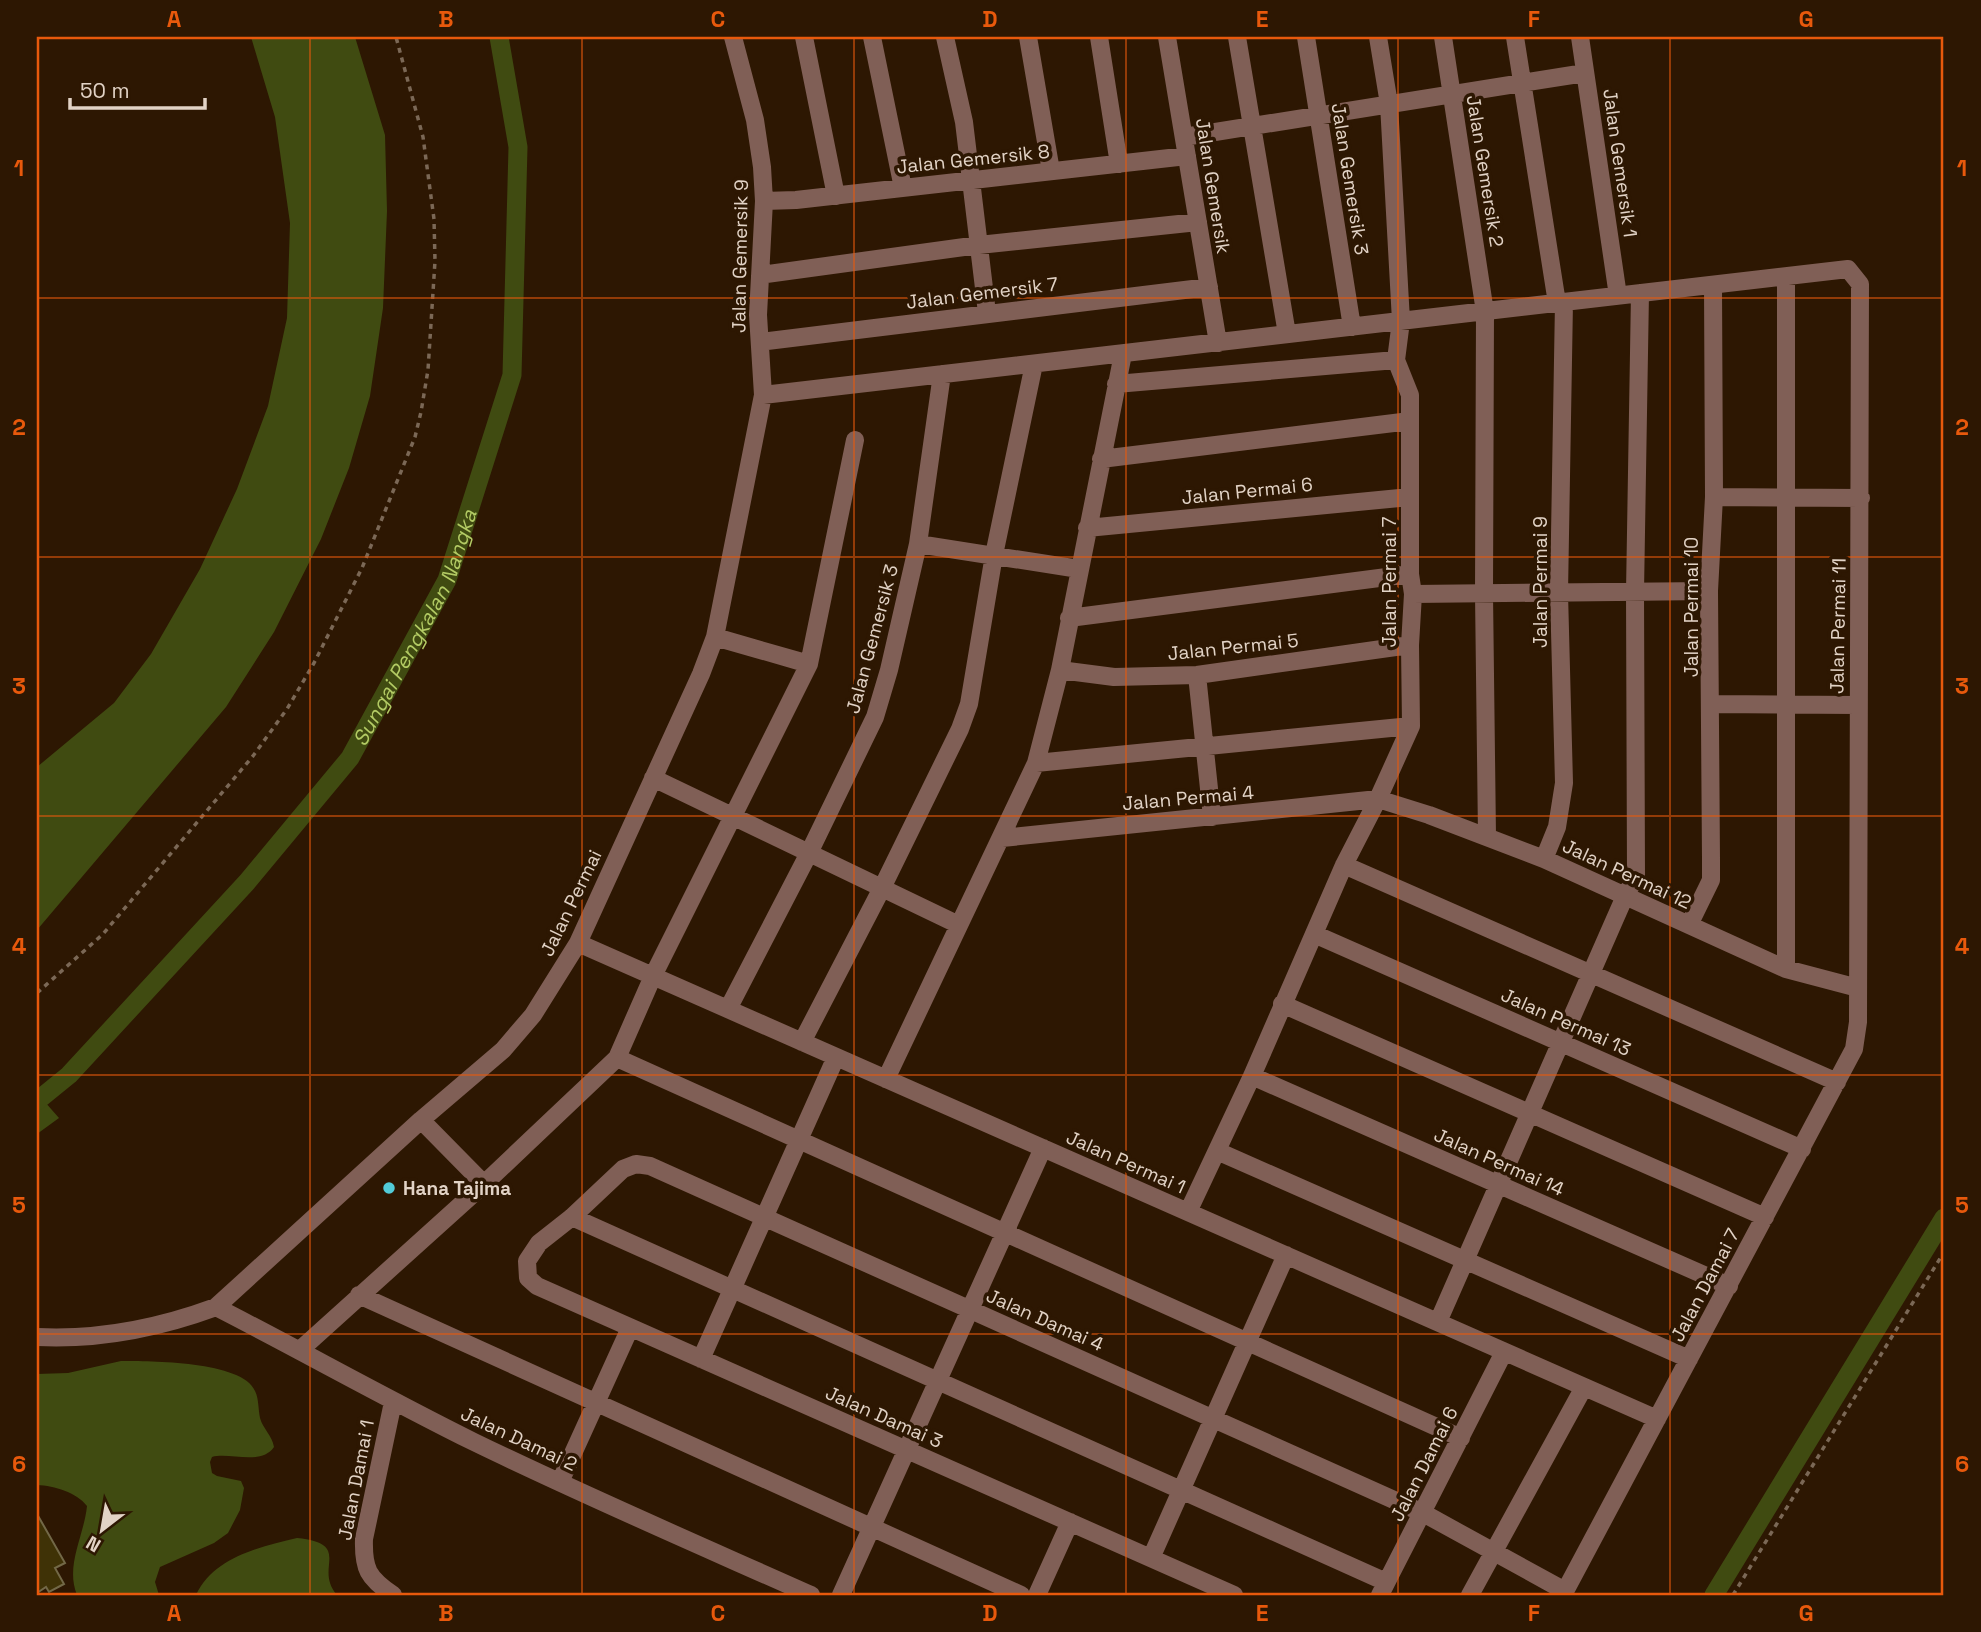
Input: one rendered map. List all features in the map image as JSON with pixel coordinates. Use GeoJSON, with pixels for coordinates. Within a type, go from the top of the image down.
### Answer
{"type":"FeatureCollection","features":[{"type":"Feature","properties":{"kind":"street","name":"Jalan Gemersik 9"},"geometry":{"type":"LineString","coordinates":[[733,37],[755,120],[764,201],[758,315],[763,395]]}},
{"type":"Feature","properties":{"kind":"street"},"geometry":{"type":"LineString","coordinates":[[804,37],[836,195]]}},
{"type":"Feature","properties":{"kind":"street"},"geometry":{"type":"LineString","coordinates":[[872,37],[903,188]]}},
{"type":"Feature","properties":{"kind":"street"},"geometry":{"type":"LineString","coordinates":[[945,37],[964,122],[973,180],[987,313]]}},
{"type":"Feature","properties":{"kind":"street"},"geometry":{"type":"LineString","coordinates":[[1028,37],[1051,172]]}},
{"type":"Feature","properties":{"kind":"street"},"geometry":{"type":"LineString","coordinates":[[1099,37],[1119,164]]}},
{"type":"Feature","properties":{"kind":"street","name":"Jalan Gemersik"},"geometry":{"type":"LineString","coordinates":[[1167,37],[1217,342]]}},
{"type":"Feature","properties":{"kind":"street"},"geometry":{"type":"LineString","coordinates":[[1237,37],[1287,334]]}},
{"type":"Feature","properties":{"kind":"street","name":"Jalan Gemersik 3"},"geometry":{"type":"LineString","coordinates":[[1306,37],[1352,327]]}},
{"type":"Feature","properties":{"kind":"street"},"geometry":{"type":"LineString","coordinates":[[1116,384],[1396,360],[1402,321],[1389,104],[1378,37]]}},
{"type":"Feature","properties":{"kind":"street","name":"Jalan Gemersik 2"},"geometry":{"type":"LineString","coordinates":[[1444,37],[1485,312],[1487,836]]}},
{"type":"Feature","properties":{"kind":"street","name":"Jalan Permai 9"},"geometry":{"type":"LineString","coordinates":[[1515,37],[1560,303],[1559,593],[1564,783],[1557,827],[1544,859]]}},
{"type":"Feature","properties":{"kind":"street","name":"Jalan Gemersik 1"},"geometry":{"type":"LineString","coordinates":[[1580,37],[1618,296]]}},
{"type":"Feature","properties":{"kind":"street"},"geometry":{"type":"LineString","coordinates":[[1184,137],[1585,73]]}},
{"type":"Feature","properties":{"kind":"street","name":"Jalan Gemersik 8"},"geometry":{"type":"LineString","coordinates":[[764,201],[1186,156]]}},
{"type":"Feature","properties":{"kind":"street"},"geometry":{"type":"LineString","coordinates":[[760,275],[979,246],[1198,222]]}},
{"type":"Feature","properties":{"kind":"street","name":"Jalan Permai 11"},"geometry":{"type":"LineString","coordinates":[[1786,277],[1848,270],[1860,284],[1858,988]]}},
{"type":"Feature","properties":{"kind":"street"},"geometry":{"type":"LineString","coordinates":[[763,395],[1786,277],[1786,969]]}},
{"type":"Feature","properties":{"kind":"street","name":"Jalan Permai 10"},"geometry":{"type":"LineString","coordinates":[[1689,925],[1711,880],[1712,704],[1709,592],[1714,497],[1713,285]]}},
{"type":"Feature","properties":{"kind":"street","name":"Jalan Gemersik 7"},"geometry":{"type":"LineString","coordinates":[[760,342],[1209,287]]}},
{"type":"Feature","properties":{"kind":"street"},"geometry":{"type":"LineString","coordinates":[[1438,1322],[1625,896],[1636,877],[1635,592],[1640,293]]}},
{"type":"Feature","properties":{"kind":"street"},"geometry":{"type":"LineString","coordinates":[[886,1079],[1036,764],[1060,670],[1123,354]]}},
{"type":"Feature","properties":{"kind":"street","name":"Jalan Permai 7"},"geometry":{"type":"LineString","coordinates":[[1188,1212],[1252,1076],[1344,865],[1411,726],[1410,645],[1413,594],[1410,574],[1410,395],[1396,360]]}},
{"type":"Feature","properties":{"kind":"street"},"geometry":{"type":"LineString","coordinates":[[802,1042],[960,729],[968,704],[994,555],[1034,364]]}},
{"type":"Feature","properties":{"kind":"street","name":"Jalan Gemersik 3"},"geometry":{"type":"LineString","coordinates":[[728,1009],[809,853],[875,717],[889,670],[918,544],[942,374]]}},
{"type":"Feature","properties":{"kind":"street","name":"Jalan Permai"},"geometry":{"type":"LineString","coordinates":[[216,1307],[421,1120],[503,1050],[534,1016],[578,943],[715,637],[763,395]]}},
{"type":"Feature","properties":{"kind":"street"},"geometry":{"type":"LineString","coordinates":[[1101,459],[1410,421]]}},
{"type":"Feature","properties":{"kind":"street"},"geometry":{"type":"LineString","coordinates":[[300,1350],[484,1184],[617,1058],[653,976],[809,664],[855,440]]}},
{"type":"Feature","properties":{"kind":"street","name":"Jalan Permai 6"},"geometry":{"type":"LineString","coordinates":[[1087,528],[1410,496]]}},
{"type":"Feature","properties":{"kind":"street"},"geometry":{"type":"LineString","coordinates":[[1714,497],[1861,498]]}},
{"type":"Feature","properties":{"kind":"street"},"geometry":{"type":"LineString","coordinates":[[918,544],[1079,569]]}},
{"type":"Feature","properties":{"kind":"street"},"geometry":{"type":"LineString","coordinates":[[1069,618],[1410,574]]}},
{"type":"Feature","properties":{"kind":"street"},"geometry":{"type":"LineString","coordinates":[[1413,594],[1709,592]]}},
{"type":"Feature","properties":{"kind":"street"},"geometry":{"type":"LineString","coordinates":[[715,637],[809,664]]}},
{"type":"Feature","properties":{"kind":"street","name":"Jalan Permai 5"},"geometry":{"type":"LineString","coordinates":[[1060,670],[1114,677],[1197,675],[1410,645]]}},
{"type":"Feature","properties":{"kind":"street"},"geometry":{"type":"LineString","coordinates":[[1197,675],[1212,817]]}},
{"type":"Feature","properties":{"kind":"street"},"geometry":{"type":"LineString","coordinates":[[1712,704],[1858,705]]}},
{"type":"Feature","properties":{"kind":"street"},"geometry":{"type":"LineString","coordinates":[[1036,764],[1411,726]]}},
{"type":"Feature","properties":{"kind":"street"},"geometry":{"type":"LineString","coordinates":[[653,778],[959,925]]}},
{"type":"Feature","properties":{"kind":"street","name":"Jalan Permai 12"},"geometry":{"type":"LineString","coordinates":[[1378,799],[1429,815],[1544,859],[1786,969],[1858,988]]}},
{"type":"Feature","properties":{"kind":"street","name":"Jalan Permai 4"},"geometry":{"type":"LineString","coordinates":[[1002,838],[1378,799]]}},
{"type":"Feature","properties":{"kind":"street"},"geometry":{"type":"LineString","coordinates":[[1344,865],[1837,1082]]}},
{"type":"Feature","properties":{"kind":"street","name":"Jalan Permai 13"},"geometry":{"type":"LineString","coordinates":[[1314,934],[1802,1149]]}},
{"type":"Feature","properties":{"kind":"street","name":"Jalan Permai 1"},"geometry":{"type":"LineString","coordinates":[[578,943],[1657,1419]]}},
{"type":"Feature","properties":{"kind":"street","name":"Jalan Damai 7"},"geometry":{"type":"LineString","coordinates":[[1564,1593],[1854,1049],[1858,1022],[1858,988]]}},
{"type":"Feature","properties":{"kind":"street"},"geometry":{"type":"LineString","coordinates":[[1282,1004],[1765,1217]]}},
{"type":"Feature","properties":{"kind":"street"},"geometry":{"type":"LineString","coordinates":[[701,1359],[836,1057]]}},
{"type":"Feature","properties":{"kind":"street"},"geometry":{"type":"LineString","coordinates":[[617,1058],[1461,1438]]}},
{"type":"Feature","properties":{"kind":"street","name":"Jalan Permai 14"},"geometry":{"type":"LineString","coordinates":[[1252,1076],[1729,1286]]}},
{"type":"Feature","properties":{"kind":"street"},"geometry":{"type":"LineString","coordinates":[[421,1120],[484,1184]]}},
{"type":"Feature","properties":{"kind":"street"},"geometry":{"type":"LineString","coordinates":[[841,1595],[1043,1148]]}},
{"type":"Feature","properties":{"kind":"street"},"geometry":{"type":"LineString","coordinates":[[1217,1151],[1689,1359]]}},
{"type":"Feature","properties":{"kind":"street","name":"Jalan Damai 4"},"geometry":{"type":"LineString","coordinates":[[572,1217],[623,1169],[636,1164],[650,1166],[1423,1513],[1564,1593]]}},
{"type":"Feature","properties":{"kind":"street"},"geometry":{"type":"LineString","coordinates":[[572,1217],[1181,1490],[1383,1589]]}},
{"type":"Feature","properties":{"kind":"street","name":"Jalan Damai 3"},"geometry":{"type":"LineString","coordinates":[[572,1217],[539,1242],[527,1261],[528,1278],[537,1286],[1234,1595]]}},
{"type":"Feature","properties":{"kind":"street"},"geometry":{"type":"LineString","coordinates":[[1150,1558],[1286,1255]]}},
{"type":"Feature","properties":{"kind":"street"},"geometry":{"type":"LineString","coordinates":[[359,1296],[1021,1595]]}},
{"type":"Feature","properties":{"kind":"street"},"geometry":{"type":"LineString","coordinates":[[37,1337],[111,1334],[187,1317],[216,1307]]}},
{"type":"Feature","properties":{"kind":"street","name":"Jalan Damai 2"},"geometry":{"type":"LineString","coordinates":[[216,1307],[393,1402],[560,1482],[811,1595]]}},
{"type":"Feature","properties":{"kind":"street"},"geometry":{"type":"LineString","coordinates":[[560,1482],[630,1328]]}},
{"type":"Feature","properties":{"kind":"street","name":"Jalan Damai 6"},"geometry":{"type":"LineString","coordinates":[[1383,1589],[1504,1352]]}},
{"type":"Feature","properties":{"kind":"street"},"geometry":{"type":"LineString","coordinates":[[1470,1595],[1584,1387]]}},
{"type":"Feature","properties":{"kind":"street","name":"Jalan Damai 1"},"geometry":{"type":"LineString","coordinates":[[393,1402],[364,1539],[363,1558],[367,1573],[393,1595]]}},
{"type":"Feature","properties":{"kind":"street"},"geometry":{"type":"LineString","coordinates":[[1037,1595],[1070,1522]]}},
{"type":"Feature","properties":{"kind":"path"},"geometry":{"type":"LineString","coordinates":[[37,993],[103,934],[254,755],[287,709],[362,568],[415,437],[428,370],[435,261],[434,219],[423,137],[396,37]]}},
{"type":"Feature","properties":{"kind":"path"},"geometry":{"type":"LineString","coordinates":[[1733,1595],[1944,1252]]}},
{"type":"Feature","properties":{"kind":"shaded area"},"geometry":{"type":"Polygon","coordinates":[[[251,37],[355,37],[385,135],[387,211],[383,308],[370,396],[349,468],[321,539],[274,632],[226,707],[37,930],[37,767],[114,703],[151,654],[200,569],[237,489],[268,406],[287,318],[290,223],[275,117],[251,37]]]}},
{"type":"Feature","properties":{"kind":"shaded area"},"geometry":{"type":"Polygon","coordinates":[[[37,1093],[59,1118],[37,1134],[37,1093]]]}},
{"type":"Feature","properties":{"kind":"shaded area"},"geometry":{"type":"Polygon","coordinates":[[[121,1361],[152,1361],[215,1368],[247,1381],[255,1391],[260,1418],[274,1447],[261,1456],[212,1457],[212,1473],[241,1481],[244,1488],[240,1510],[228,1533],[214,1543],[160,1567],[155,1582],[159,1595],[77,1595],[74,1562],[87,1506],[65,1491],[37,1485],[37,1374],[68,1373],[121,1361]]]}},
{"type":"Feature","properties":{"kind":"shaded area"},"geometry":{"type":"Polygon","coordinates":[[[297,1538],[324,1546],[328,1552],[331,1585],[337,1595],[196,1595],[214,1571],[226,1563],[268,1545],[297,1538]]]}},
{"type":"Feature","properties":{"kind":"building"},"geometry":{"type":"Polygon","coordinates":[[[37,1514],[65,1563],[55,1568],[64,1584],[49,1592],[46,1587],[37,1593],[37,1514]]]}},
{"type":"Feature","properties":{"kind":"waterway","name":"Sungai Pengkalan Nangka"},"geometry":{"type":"LineString","coordinates":[[37,1101],[69,1075],[247,882],[350,758],[447,580],[512,375],[518,147],[499,37]]}},
{"type":"Feature","properties":{"kind":"waterway"},"geometry":{"type":"LineString","coordinates":[[1714,1595],[1944,1218]]}},
{"type":"Feature","properties":{"kind":"place","name":"Hana Tajima"},"geometry":{"type":"Point","coordinates":[389,1188]}}]}
